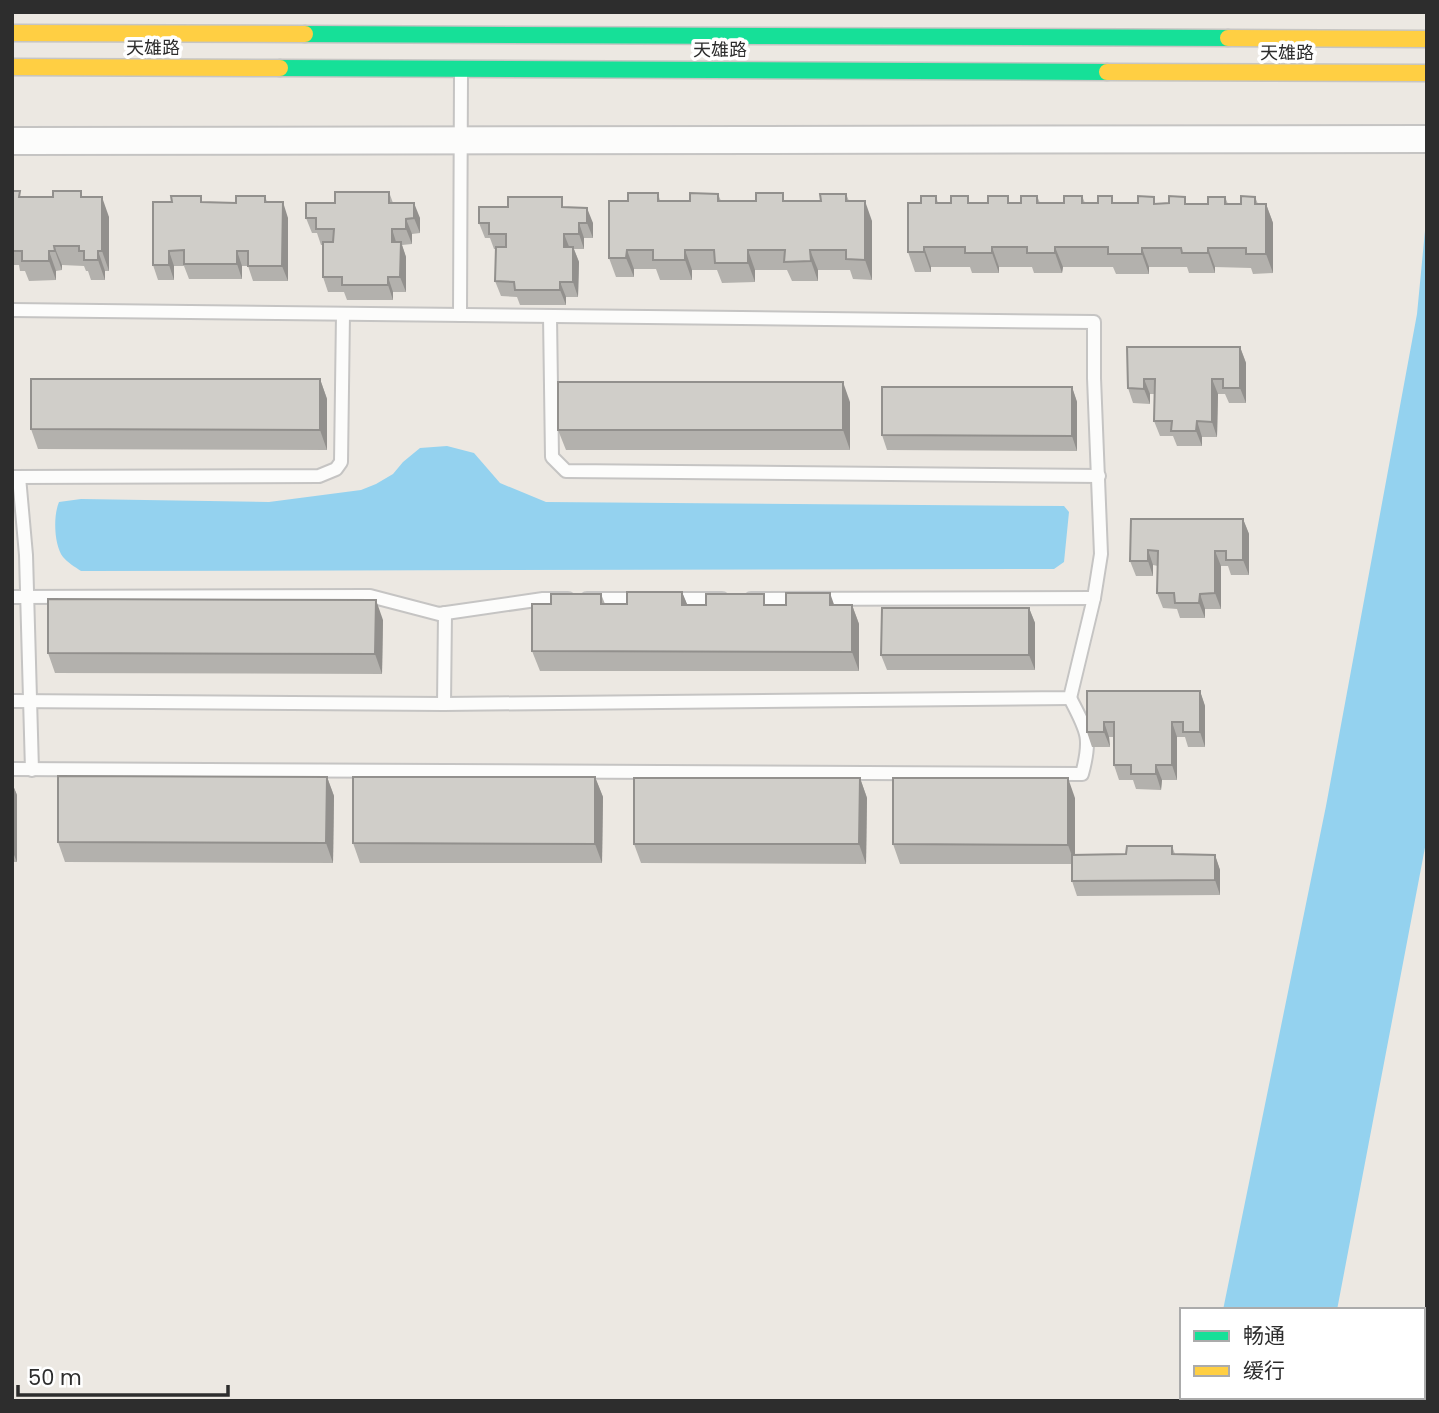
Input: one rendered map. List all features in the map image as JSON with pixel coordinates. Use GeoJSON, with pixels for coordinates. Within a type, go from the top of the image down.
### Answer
{"type":"FeatureCollection","features":[{"type":"Feature","properties":{"kind":"main road","name":"天雄路"},"geometry":{"type":"LineString","coordinates":[[12,33],[1427,39]]}},
{"type":"Feature","properties":{"kind":"main road","name":"天雄路"},"geometry":{"type":"LineString","coordinates":[[12,67],[1427,73]]}},
{"type":"Feature","properties":{"kind":"street"},"geometry":{"type":"LineString","coordinates":[[12,141],[1427,139]]}},
{"type":"Feature","properties":{"kind":"lane"},"geometry":{"type":"LineString","coordinates":[[460,315],[461,69]]}},
{"type":"Feature","properties":{"kind":"lane"},"geometry":{"type":"LineString","coordinates":[[12,310],[1094,322],[1101,554],[1094,598],[1070,698],[1086,729],[1087,754],[1082,774],[12,769]]}},
{"type":"Feature","properties":{"kind":"lane"},"geometry":{"type":"LineString","coordinates":[[32,770],[26,555],[15,477],[319,476],[336,469],[341,462],[343,314]]}},
{"type":"Feature","properties":{"kind":"lane"},"geometry":{"type":"LineString","coordinates":[[550,316],[552,457],[566,471],[1098,476]]}},
{"type":"Feature","properties":{"kind":"lane"},"geometry":{"type":"LineString","coordinates":[[12,597],[370,596],[424,611],[445,613],[543,599],[1094,598]]}},
{"type":"Feature","properties":{"kind":"lane"},"geometry":{"type":"LineString","coordinates":[[444,704],[445,613]]}},
{"type":"Feature","properties":{"kind":"lane"},"geometry":{"type":"LineString","coordinates":[[12,701],[444,704],[1070,698]]}},
{"type":"Feature","properties":{"kind":"water"},"geometry":{"type":"Polygon","coordinates":[[[1427,210],[1427,837],[1337,1308],[1223,1308],[1326,806],[1417,314],[1427,210]]]}},
{"type":"Feature","properties":{"kind":"water"},"geometry":{"type":"Polygon","coordinates":[[[447,446],[474,453],[500,483],[546,502],[1064,506],[1069,512],[1064,562],[1054,569],[81,571],[65,559],[56,538],[55,522],[59,502],[81,499],[269,502],[361,490],[393,474],[420,448],[447,446]]]}},
{"type":"Feature","properties":{"kind":"water"},"geometry":{"type":"Polygon","coordinates":[[[1204,1399],[1320,1399],[1319,1401],[1204,1399]]]}},
{"type":"Feature","properties":{"kind":"building"},"geometry":{"type":"Polygon","coordinates":[[[12,191],[20,191],[19,197],[53,197],[53,191],[81,191],[81,197],[102,197],[102,251],[98,251],[98,260],[84,260],[84,251],[79,251],[79,246],[54,246],[55,251],[49,251],[49,261],[22,261],[22,251],[13,251],[12,246],[12,191]]]}},
{"type":"Feature","properties":{"kind":"building"},"geometry":{"type":"Polygon","coordinates":[[[335,192],[389,192],[389,203],[414,203],[414,218],[406,219],[406,229],[392,229],[392,242],[401,242],[400,277],[388,277],[388,285],[342,285],[342,277],[323,277],[323,242],[333,242],[334,229],[316,229],[316,218],[306,218],[306,203],[335,203],[335,192]]]}},
{"type":"Feature","properties":{"kind":"building"},"geometry":{"type":"Polygon","coordinates":[[[628,193],[658,193],[658,201],[690,201],[690,193],[718,194],[718,201],[756,201],[756,193],[783,193],[783,201],[821,201],[820,194],[846,194],[846,201],[865,201],[865,260],[846,259],[846,250],[810,250],[811,261],[784,262],[785,250],[748,250],[748,263],[715,263],[714,250],[685,250],[685,260],[653,260],[653,250],[627,250],[626,258],[609,258],[609,201],[628,201],[628,193]]]}},
{"type":"Feature","properties":{"kind":"building"},"geometry":{"type":"Polygon","coordinates":[[[171,196],[201,196],[201,202],[236,203],[236,196],[265,196],[265,202],[283,202],[282,266],[248,266],[248,251],[237,251],[237,264],[184,264],[184,250],[169,251],[169,265],[153,265],[153,202],[172,202],[171,196]]]}},
{"type":"Feature","properties":{"kind":"building"},"geometry":{"type":"Polygon","coordinates":[[[921,196],[936,196],[936,203],[951,203],[951,196],[968,196],[968,203],[988,203],[988,196],[1008,196],[1008,203],[1021,203],[1021,196],[1037,196],[1037,203],[1064,203],[1064,196],[1082,196],[1082,203],[1098,203],[1098,196],[1112,196],[1112,203],[1138,203],[1138,196],[1154,197],[1154,204],[1169,203],[1169,196],[1185,197],[1185,204],[1208,204],[1208,197],[1225,197],[1225,204],[1241,204],[1241,196],[1255,197],[1255,204],[1266,204],[1266,254],[1246,254],[1246,248],[1208,248],[1208,253],[1182,253],[1181,248],[1142,248],[1142,254],[1108,254],[1108,247],[1055,247],[1055,253],[1027,253],[1027,247],[992,247],[992,253],[965,253],[965,247],[924,247],[924,252],[908,252],[908,203],[921,203],[921,196]]]}},
{"type":"Feature","properties":{"kind":"building"},"geometry":{"type":"Polygon","coordinates":[[[508,197],[562,197],[562,207],[587,208],[587,223],[579,223],[579,234],[564,234],[564,247],[573,247],[573,282],[560,282],[560,290],[515,290],[514,282],[495,281],[496,247],[506,247],[506,234],[489,234],[489,223],[479,223],[479,207],[508,207],[508,197]]]}},
{"type":"Feature","properties":{"kind":"building"},"geometry":{"type":"Polygon","coordinates":[[[1127,347],[1240,347],[1240,388],[1223,388],[1223,379],[1212,379],[1212,422],[1197,421],[1196,431],[1171,431],[1172,421],[1154,421],[1155,379],[1144,379],[1144,389],[1128,388],[1127,347]]]}},
{"type":"Feature","properties":{"kind":"building"},"geometry":{"type":"Polygon","coordinates":[[[31,379],[320,379],[320,430],[31,429],[31,379]]]}},
{"type":"Feature","properties":{"kind":"building"},"geometry":{"type":"Polygon","coordinates":[[[558,382],[843,382],[843,430],[558,430],[558,382]]]}},
{"type":"Feature","properties":{"kind":"building"},"geometry":{"type":"Polygon","coordinates":[[[882,387],[1072,387],[1072,436],[882,435],[882,387]]]}},
{"type":"Feature","properties":{"kind":"building"},"geometry":{"type":"Polygon","coordinates":[[[1131,519],[1243,519],[1243,560],[1226,560],[1226,551],[1215,551],[1215,593],[1200,594],[1199,603],[1175,603],[1174,593],[1157,593],[1158,551],[1148,550],[1148,561],[1130,561],[1131,519]]]}},
{"type":"Feature","properties":{"kind":"building"},"geometry":{"type":"Polygon","coordinates":[[[627,592],[682,592],[682,605],[706,605],[706,594],[764,594],[764,605],[786,605],[786,593],[830,593],[830,605],[852,605],[852,652],[532,651],[532,604],[551,604],[551,594],[601,594],[601,604],[627,604],[627,592]]]}},
{"type":"Feature","properties":{"kind":"building"},"geometry":{"type":"Polygon","coordinates":[[[48,599],[376,600],[375,654],[48,653],[48,599]]]}},
{"type":"Feature","properties":{"kind":"building"},"geometry":{"type":"Polygon","coordinates":[[[882,608],[1029,608],[1029,655],[881,655],[882,608]]]}},
{"type":"Feature","properties":{"kind":"building"},"geometry":{"type":"Polygon","coordinates":[[[1087,691],[1200,691],[1200,732],[1183,732],[1183,722],[1172,722],[1172,765],[1156,765],[1156,774],[1131,774],[1131,765],[1114,765],[1114,722],[1104,722],[1104,732],[1087,732],[1087,691]]]}},
{"type":"Feature","properties":{"kind":"building"},"geometry":{"type":"Polygon","coordinates":[[[58,776],[327,777],[326,843],[58,842],[58,776]]]}},
{"type":"Feature","properties":{"kind":"building"},"geometry":{"type":"Polygon","coordinates":[[[353,777],[595,777],[595,844],[353,843],[353,777]]]}},
{"type":"Feature","properties":{"kind":"building"},"geometry":{"type":"Polygon","coordinates":[[[634,778],[860,778],[859,844],[634,844],[634,778]]]}},
{"type":"Feature","properties":{"kind":"building"},"geometry":{"type":"Polygon","coordinates":[[[893,778],[1068,778],[1068,845],[893,844],[893,778]]]}},
{"type":"Feature","properties":{"kind":"building"},"geometry":{"type":"Polygon","coordinates":[[[1127,846],[1172,846],[1172,854],[1215,855],[1215,880],[1072,881],[1072,855],[1126,854],[1127,846]]]}},
{"type":"Feature","properties":{"kind":"traffic: fast"},"geometry":{"type":"LineString","coordinates":[[305,34],[1228,38]]}},
{"type":"Feature","properties":{"kind":"traffic: fast"},"geometry":{"type":"LineString","coordinates":[[280,68],[1107,72]]}},
{"type":"Feature","properties":{"kind":"traffic: slow"},"geometry":{"type":"LineString","coordinates":[[12,33],[305,34]]}},
{"type":"Feature","properties":{"kind":"traffic: slow"},"geometry":{"type":"LineString","coordinates":[[1228,38],[1427,39]]}},
{"type":"Feature","properties":{"kind":"traffic: slow"},"geometry":{"type":"LineString","coordinates":[[12,67],[280,68]]}},
{"type":"Feature","properties":{"kind":"traffic: slow"},"geometry":{"type":"LineString","coordinates":[[1107,72],[1427,73]]}}]}
